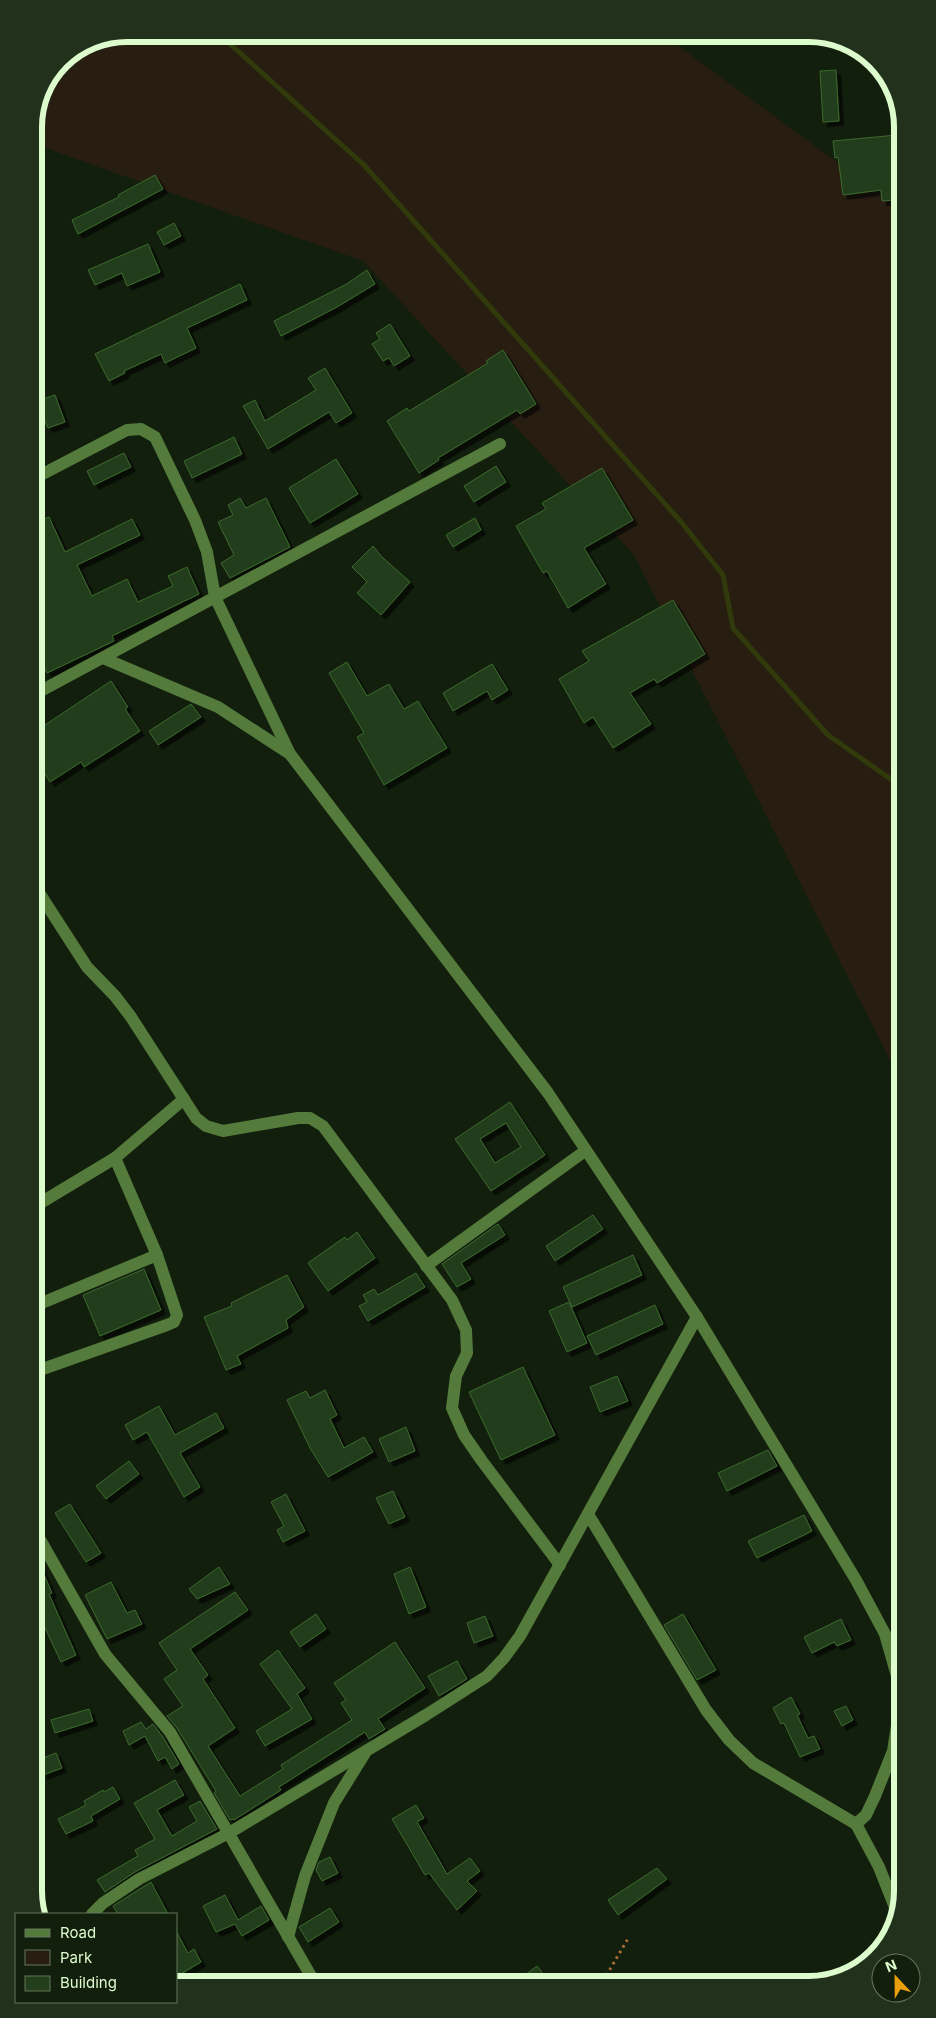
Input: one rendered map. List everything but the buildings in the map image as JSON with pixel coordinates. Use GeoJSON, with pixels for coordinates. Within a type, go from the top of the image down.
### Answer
{"type":"FeatureCollection","features":[{"type":"Feature","properties":{"kind":"street"},"geometry":{"type":"LineString","coordinates":[[43,474],[128,430],[141,429],[155,437],[195,520],[207,552],[215,597],[290,754],[548,1093],[697,1317],[856,1580],[884,1634],[894,1666]]}},
{"type":"Feature","properties":{"kind":"street"},"geometry":{"type":"LineString","coordinates":[[43,690],[500,444]]}},
{"type":"Feature","properties":{"kind":"street"},"geometry":{"type":"LineString","coordinates":[[103,658],[218,707],[290,754]]}},
{"type":"Feature","properties":{"kind":"street"},"geometry":{"type":"LineString","coordinates":[[43,899],[87,967],[115,996],[131,1017],[196,1118],[206,1126],[223,1131],[298,1118],[310,1118],[323,1126],[452,1300],[466,1330],[467,1353],[456,1376],[452,1408],[464,1435],[560,1565]]}},
{"type":"Feature","properties":{"kind":"street"},"geometry":{"type":"LineString","coordinates":[[42,1202],[116,1158],[184,1099]]}},
{"type":"Feature","properties":{"kind":"street"},"geometry":{"type":"LineString","coordinates":[[426,1266],[585,1151]]}},
{"type":"Feature","properties":{"kind":"street"},"geometry":{"type":"LineString","coordinates":[[42,1369],[174,1322],[177,1315],[157,1254],[116,1158]]}},
{"type":"Feature","properties":{"kind":"street"},"geometry":{"type":"LineString","coordinates":[[42,1302],[157,1254]]}},
{"type":"Feature","properties":{"kind":"street"},"geometry":{"type":"LineString","coordinates":[[93,1913],[103,1903],[139,1879],[229,1833],[488,1676],[520,1636],[697,1317]]}},
{"type":"Feature","properties":{"kind":"street"},"geometry":{"type":"LineString","coordinates":[[588,1514],[706,1710],[729,1740],[753,1763],[856,1824],[879,1867],[893,1902]]}},
{"type":"Feature","properties":{"kind":"street"},"geometry":{"type":"LineString","coordinates":[[42,1543],[105,1654],[170,1732],[310,1975]]}},
{"type":"Feature","properties":{"kind":"street"},"geometry":{"type":"LineString","coordinates":[[856,1824],[866,1815],[875,1796],[893,1751],[894,1743]]}},
{"type":"Feature","properties":{"kind":"street"},"geometry":{"type":"LineString","coordinates":[[288,1937],[305,1876],[334,1803],[366,1751]]}},
{"type":"Feature","properties":{"kind":"path"},"geometry":{"type":"LineString","coordinates":[[606,1976],[629,1937]]}},
{"type":"Feature","properties":{"kind":"green space"},"geometry":{"type":"Polygon","coordinates":[[[128,42],[674,43],[894,204],[894,1062],[891,1062],[634,555],[363,261],[43,147],[45,106],[57,80],[67,67],[80,57],[95,49],[111,44],[128,42]]]}},
{"type":"Feature","properties":{"kind":"waterway"},"geometry":{"type":"LineString","coordinates":[[228,42],[364,165],[682,523],[723,575],[733,628],[828,735],[894,781]]}}]}
